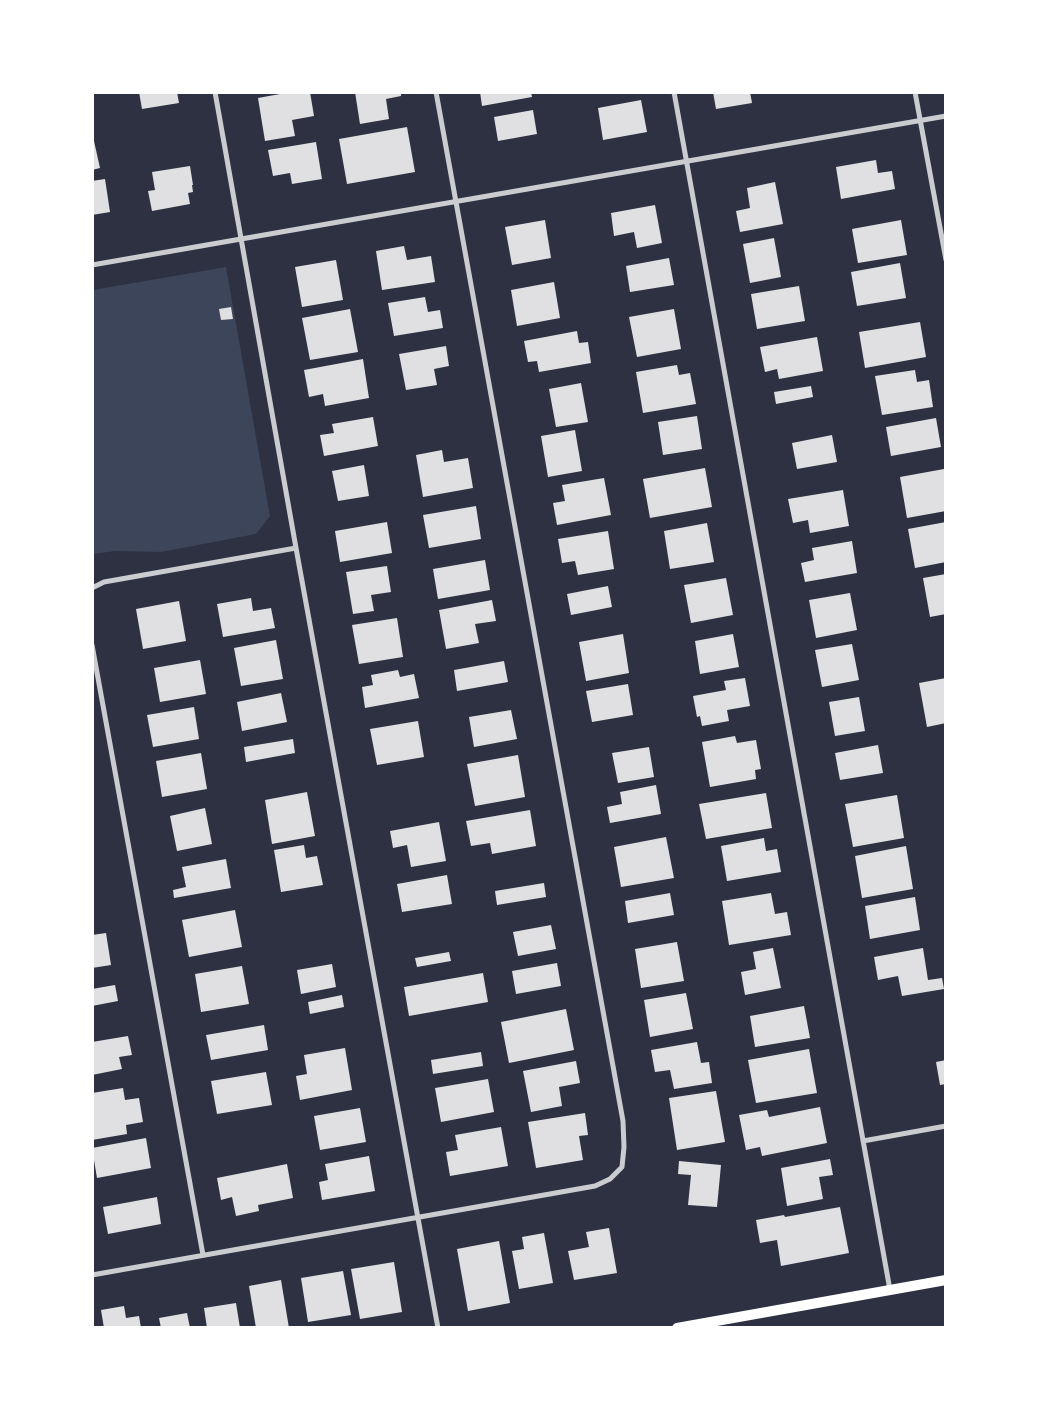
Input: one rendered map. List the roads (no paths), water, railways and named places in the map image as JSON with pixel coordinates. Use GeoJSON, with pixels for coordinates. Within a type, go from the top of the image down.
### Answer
{"type":"FeatureCollection","features":[{"type":"Feature","properties":{"kind":"main road"},"geometry":{"type":"LineString","coordinates":[[678,1328],[946,1280]]}},
{"type":"Feature","properties":{"kind":"street"},"geometry":{"type":"LineString","coordinates":[[215,92],[438,1328]]}},
{"type":"Feature","properties":{"kind":"street"},"geometry":{"type":"LineString","coordinates":[[92,1275],[595,1186],[610,1179],[622,1166],[624,1147],[623,1121],[436,92]]}},
{"type":"Feature","properties":{"kind":"street"},"geometry":{"type":"LineString","coordinates":[[674,92],[890,1290]]}},
{"type":"Feature","properties":{"kind":"street"},"geometry":{"type":"LineString","coordinates":[[915,92],[946,260]]}},
{"type":"Feature","properties":{"kind":"street"},"geometry":{"type":"LineString","coordinates":[[92,265],[946,116]]}},
{"type":"Feature","properties":{"kind":"street"},"geometry":{"type":"LineString","coordinates":[[92,588],[104,582],[296,548]]}},
{"type":"Feature","properties":{"kind":"street"},"geometry":{"type":"LineString","coordinates":[[92,645],[203,1254]]}},
{"type":"Feature","properties":{"kind":"street"},"geometry":{"type":"LineString","coordinates":[[863,1141],[946,1126]]}}]}
